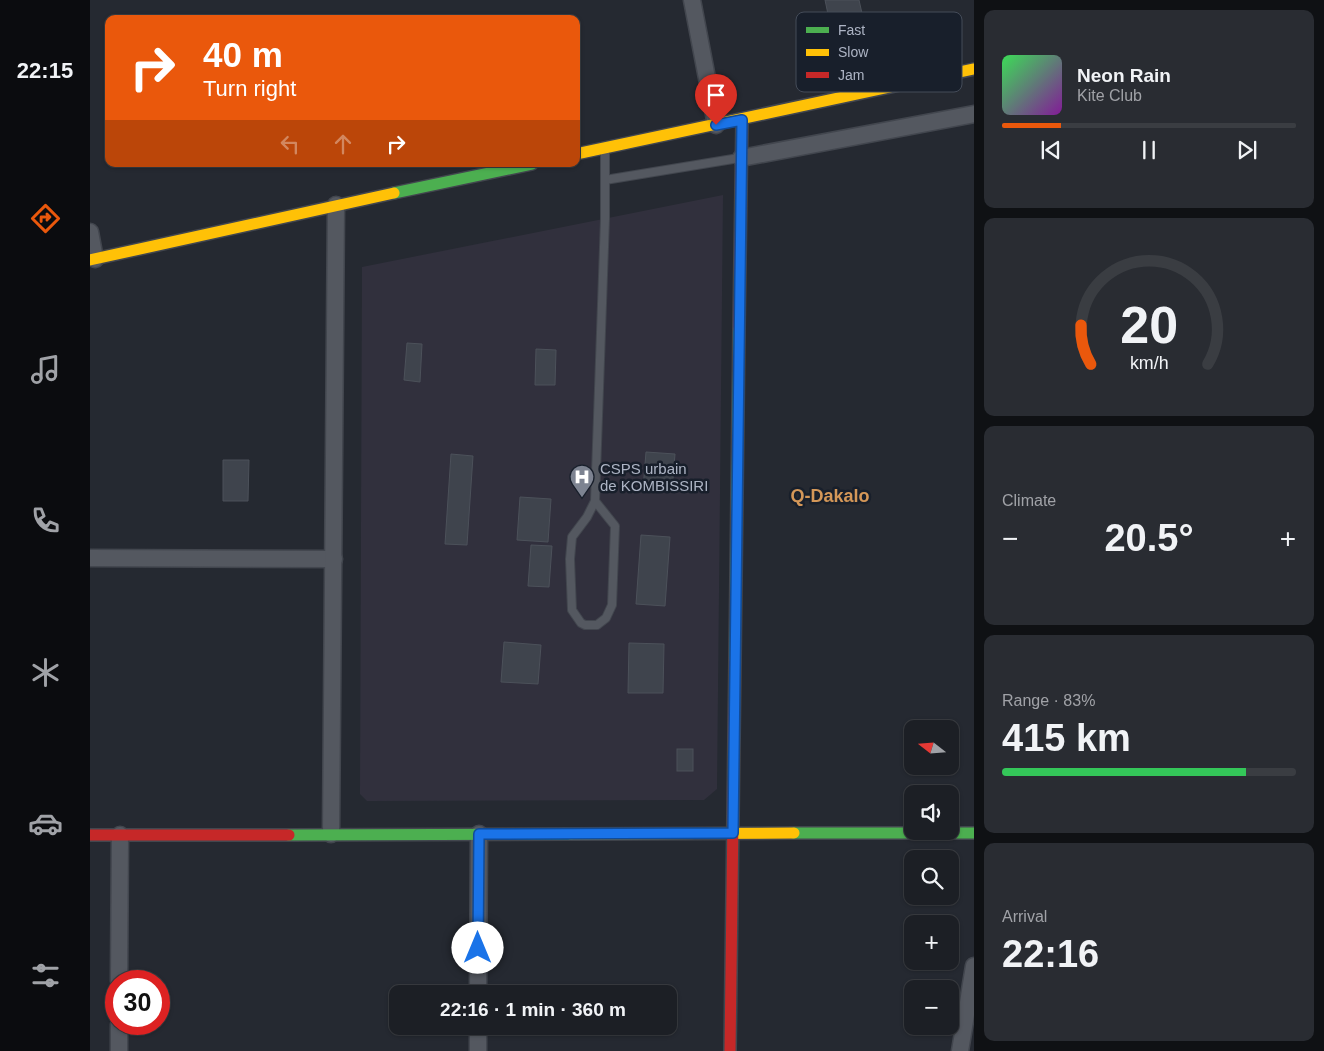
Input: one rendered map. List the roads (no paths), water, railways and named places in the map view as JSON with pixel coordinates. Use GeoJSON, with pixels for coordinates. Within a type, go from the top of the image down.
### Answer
{"type":"FeatureCollection","features":[{"type":"Feature","properties":{"kind":"main road"},"geometry":{"type":"LineString","coordinates":[[580,153],[869,92]]}},
{"type":"Feature","properties":{"kind":"main road"},"geometry":{"type":"LineString","coordinates":[[730,1051],[742,120]]}},
{"type":"Feature","properties":{"kind":"main road"},"geometry":{"type":"LineString","coordinates":[[92,259],[518,167]]}},
{"type":"Feature","properties":{"kind":"main road"},"geometry":{"type":"LineString","coordinates":[[90,836],[974,833]]}},
{"type":"Feature","properties":{"kind":"street"},"geometry":{"type":"LineString","coordinates":[[692,0],[716,125]]}},
{"type":"Feature","properties":{"kind":"street"},"geometry":{"type":"LineString","coordinates":[[741,158],[974,114]]}},
{"type":"Feature","properties":{"kind":"street"},"geometry":{"type":"LineString","coordinates":[[331,834],[336,205]]}},
{"type":"Feature","properties":{"kind":"street"},"geometry":{"type":"LineString","coordinates":[[90,232],[92,259]]}},
{"type":"Feature","properties":{"kind":"street"},"geometry":{"type":"LineString","coordinates":[[90,558],[334,559]]}},
{"type":"Feature","properties":{"kind":"street"},"geometry":{"type":"LineString","coordinates":[[478,985],[479,834]]}},
{"type":"Feature","properties":{"kind":"street"},"geometry":{"type":"LineString","coordinates":[[119,970],[120,835]]}},
{"type":"Feature","properties":{"kind":"street"},"geometry":{"type":"LineString","coordinates":[[960,1051],[969,1020],[974,966]]}},
{"type":"Feature","properties":{"kind":"street"},"geometry":{"type":"LineString","coordinates":[[119,1035],[119,1051]]}},
{"type":"Feature","properties":{"kind":"street"},"geometry":{"type":"LineString","coordinates":[[478,1035],[478,1051]]}},
{"type":"Feature","properties":{"kind":"lane"},"geometry":{"type":"LineString","coordinates":[[595,501],[615,526],[612,605],[606,618],[597,625],[585,625],[580,623],[572,610],[570,559],[572,538],[587,517],[595,501],[605,148]]}},
{"type":"Feature","properties":{"kind":"lane"},"geometry":{"type":"LineString","coordinates":[[605,180],[741,158]]}},
{"type":"Feature","properties":{"kind":"place","name":"CSPS urbain de KOMBISSIRI"},"geometry":{"type":"Point","coordinates":[582,498]}},
{"type":"Feature","properties":{"kind":"district","name":"Q-Dakalo"},"geometry":{"type":"Point","coordinates":[830,496]}}]}
